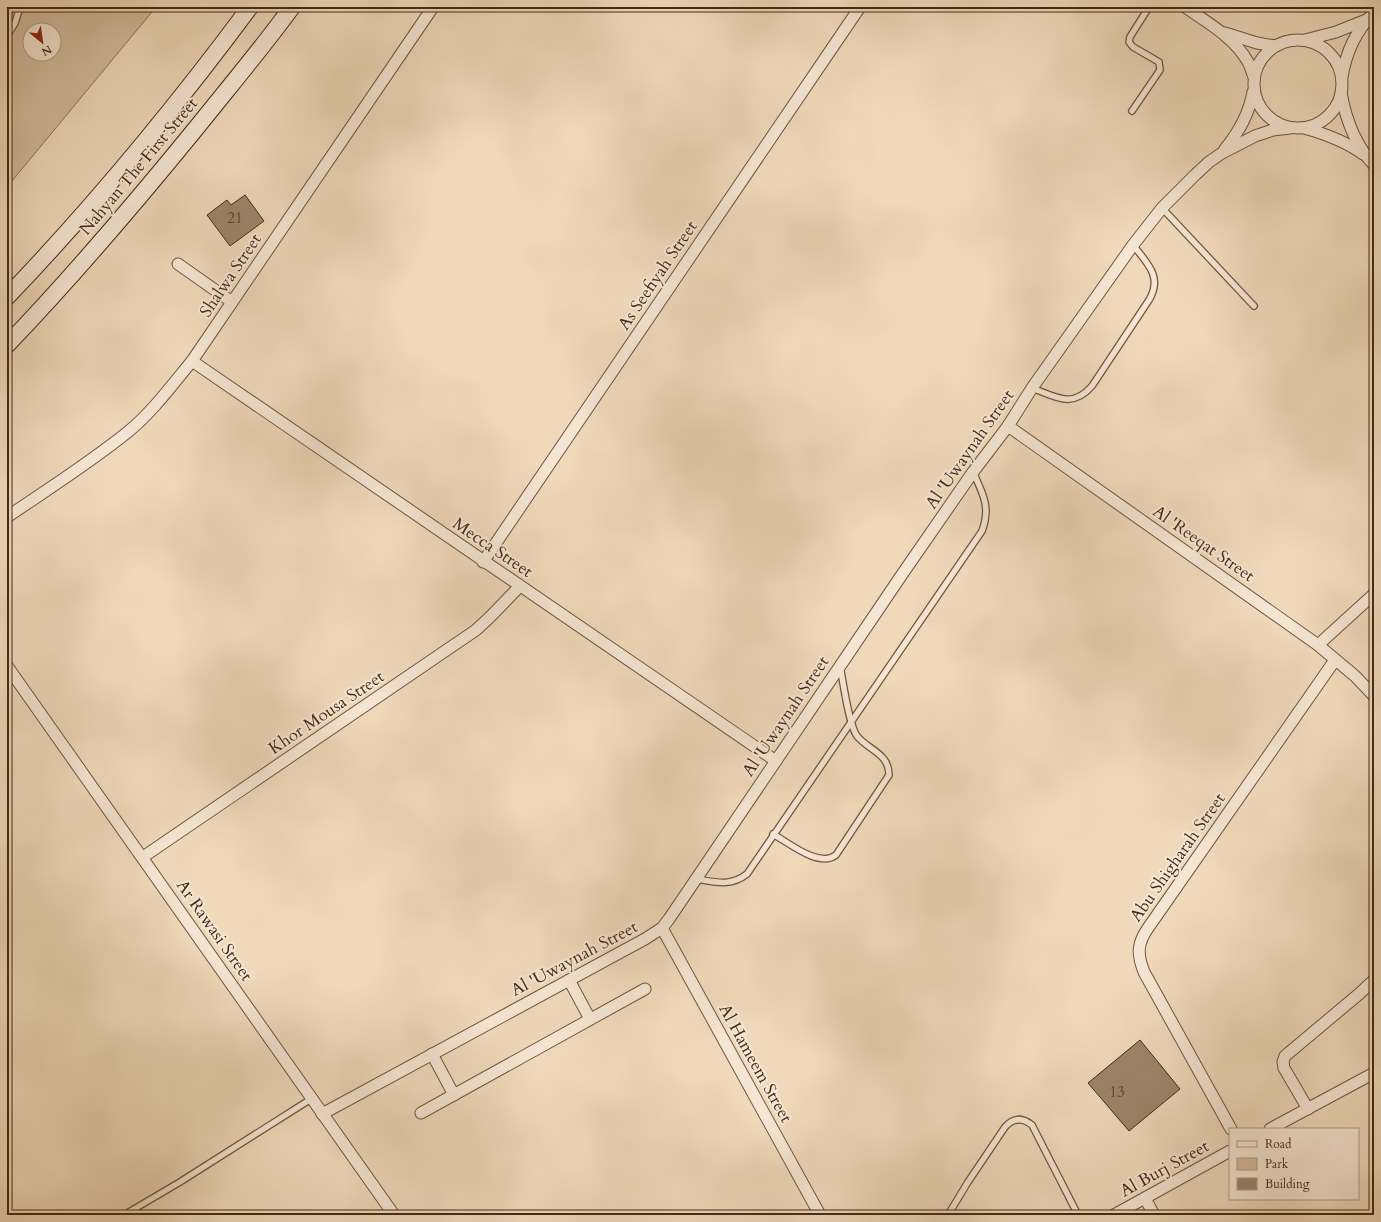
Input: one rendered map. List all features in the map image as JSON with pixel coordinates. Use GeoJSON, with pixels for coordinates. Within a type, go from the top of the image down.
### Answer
{"type":"FeatureCollection","features":[{"type":"Feature","properties":{"kind":"main road","name":"Nahyan The First Street"},"geometry":{"type":"LineString","coordinates":[[7,297],[62,238],[114,178],[213,57],[250,7]]}},
{"type":"Feature","properties":{"kind":"main road","name":"Nahyan The First Street"},"geometry":{"type":"LineString","coordinates":[[7,345],[76,269],[168,163],[292,7]]}},
{"type":"Feature","properties":{"kind":"street","name":"Shalwa Street"},"geometry":{"type":"LineString","coordinates":[[7,517],[96,455],[129,430],[157,404],[192,361],[434,7]]}},
{"type":"Feature","properties":{"kind":"street","name":"As Seefiyah Street"},"geometry":{"type":"LineString","coordinates":[[484,562],[860,7]]}},
{"type":"Feature","properties":{"kind":"street"},"geometry":{"type":"LineString","coordinates":[[1185,7],[1219,30],[1240,51],[1249,63],[1254,77]]}},
{"type":"Feature","properties":{"kind":"street"},"geometry":{"type":"LineString","coordinates":[[1341,93],[1336,105],[1328,116],[1317,124],[1304,128],[1290,128],[1269,119],[1262,110],[1256,101],[1254,77],[1258,65],[1265,54],[1275,46],[1284,42],[1304,40],[1336,32],[1370,16]]}},
{"type":"Feature","properties":{"kind":"street"},"geometry":{"type":"LineString","coordinates":[[1370,16],[1353,42],[1344,67],[1341,93],[1344,110],[1350,127],[1358,143],[1371,162]]}},
{"type":"Feature","properties":{"kind":"street"},"geometry":{"type":"LineString","coordinates":[[1219,30],[1238,38],[1275,46]]}},
{"type":"Feature","properties":{"kind":"street"},"geometry":{"type":"LineString","coordinates":[[1304,40],[1318,45],[1330,53],[1338,66],[1342,80]]}},
{"type":"Feature","properties":{"kind":"street","name":"Al 'Uwaynah Street"},"geometry":{"type":"LineString","coordinates":[[322,1114],[651,936],[662,928],[840,665],[973,472],[1008,426],[1032,388],[1133,244],[1162,208],[1195,175],[1222,153],[1234,138],[1251,105],[1254,90]]}},
{"type":"Feature","properties":{"kind":"street","name":"Al 'Uwaynah Street"},"geometry":{"type":"LineString","coordinates":[[1222,153],[1250,139],[1273,130],[1290,128]]}},
{"type":"Feature","properties":{"kind":"street"},"geometry":{"type":"LineString","coordinates":[[1304,128],[1338,139],[1354,147],[1371,162]]}},
{"type":"Feature","properties":{"kind":"street"},"geometry":{"type":"LineString","coordinates":[[178,264],[232,302]]}},
{"type":"Feature","properties":{"kind":"street","name":"Mecca Street"},"geometry":{"type":"LineString","coordinates":[[192,361],[776,761]]}},
{"type":"Feature","properties":{"kind":"street","name":"Al 'Reeqat Street"},"geometry":{"type":"LineString","coordinates":[[1008,426],[1318,645],[1355,676],[1374,696]]}},
{"type":"Feature","properties":{"kind":"street","name":"Khor Mousa Street"},"geometry":{"type":"LineString","coordinates":[[143,857],[468,636],[490,617],[520,586]]}},
{"type":"Feature","properties":{"kind":"street"},"geometry":{"type":"LineString","coordinates":[[1318,645],[1374,594]]}},
{"type":"Feature","properties":{"kind":"street","name":"Abu Shigharah Street"},"geometry":{"type":"LineString","coordinates":[[1230,1128],[1144,972],[1140,961],[1139,949],[1142,937],[1148,928],[1335,660]]}},
{"type":"Feature","properties":{"kind":"street","name":"Ar Rawasi Street"},"geometry":{"type":"LineString","coordinates":[[7,666],[394,1215]]}},
{"type":"Feature","properties":{"kind":"street","name":"Al Hameem Street"},"geometry":{"type":"LineString","coordinates":[[662,928],[820,1215]]}},
{"type":"Feature","properties":{"kind":"street"},"geometry":{"type":"LineString","coordinates":[[569,980],[590,1020]]}},
{"type":"Feature","properties":{"kind":"street"},"geometry":{"type":"LineString","coordinates":[[1308,1109],[1284,1068],[1283,1065],[1285,1056],[1374,980]]}},
{"type":"Feature","properties":{"kind":"street"},"geometry":{"type":"LineString","coordinates":[[421,1113],[644,989]]}},
{"type":"Feature","properties":{"kind":"street"},"geometry":{"type":"LineString","coordinates":[[432,1054],[454,1095]]}},
{"type":"Feature","properties":{"kind":"street"},"geometry":{"type":"LineString","coordinates":[[1272,1128],[1374,1073]]}},
{"type":"Feature","properties":{"kind":"street","name":"Al Burj Street"},"geometry":{"type":"LineString","coordinates":[[1114,1215],[1229,1152]]}},
{"type":"Feature","properties":{"kind":"street"},"geometry":{"type":"LineString","coordinates":[[1145,1198],[1154,1215]]}},
{"type":"Feature","properties":{"kind":"lane"},"geometry":{"type":"LineString","coordinates":[[7,36],[15,23],[20,7]]}},
{"type":"Feature","properties":{"kind":"lane"},"geometry":{"type":"LineString","coordinates":[[1132,111],[1160,70],[1159,62],[1133,47],[1129,42],[1130,37],[1149,7]]}},
{"type":"Feature","properties":{"kind":"lane"},"geometry":{"type":"LineString","coordinates":[[1162,208],[1254,306]]}},
{"type":"Feature","properties":{"kind":"lane"},"geometry":{"type":"LineString","coordinates":[[1032,388],[1065,400],[1073,400],[1081,397],[1092,386],[1149,300],[1154,289],[1154,276],[1152,271],[1133,244]]}},
{"type":"Feature","properties":{"kind":"lane"},"geometry":{"type":"LineString","coordinates":[[696,879],[727,883],[747,874],[850,721],[982,531],[986,521],[987,510],[985,499],[973,472]]}},
{"type":"Feature","properties":{"kind":"lane"},"geometry":{"type":"LineString","coordinates":[[773,834],[812,857],[819,859],[832,858],[836,855],[889,775],[889,769],[883,756],[857,736],[850,721],[840,665]]}},
{"type":"Feature","properties":{"kind":"lane"},"geometry":{"type":"LineString","coordinates":[[124,1215],[180,1182],[311,1099]]}},
{"type":"Feature","properties":{"kind":"lane"},"geometry":{"type":"LineString","coordinates":[[948,1215],[1005,1127],[1009,1122],[1021,1119],[1032,1125],[1078,1215]]}},
{"type":"Feature","properties":{"kind":"green space"},"geometry":{"type":"Polygon","coordinates":[[[7,7],[156,7],[7,187],[7,7]]]}},
{"type":"Feature","properties":{"kind":"building"},"geometry":{"type":"Polygon","coordinates":[[[245,195],[264,221],[230,246],[207,215],[227,200],[231,205],[245,195]]]}},
{"type":"Feature","properties":{"kind":"building"},"geometry":{"type":"Polygon","coordinates":[[[1140,1040],[1180,1089],[1129,1131],[1088,1083],[1140,1040]]]}}]}
